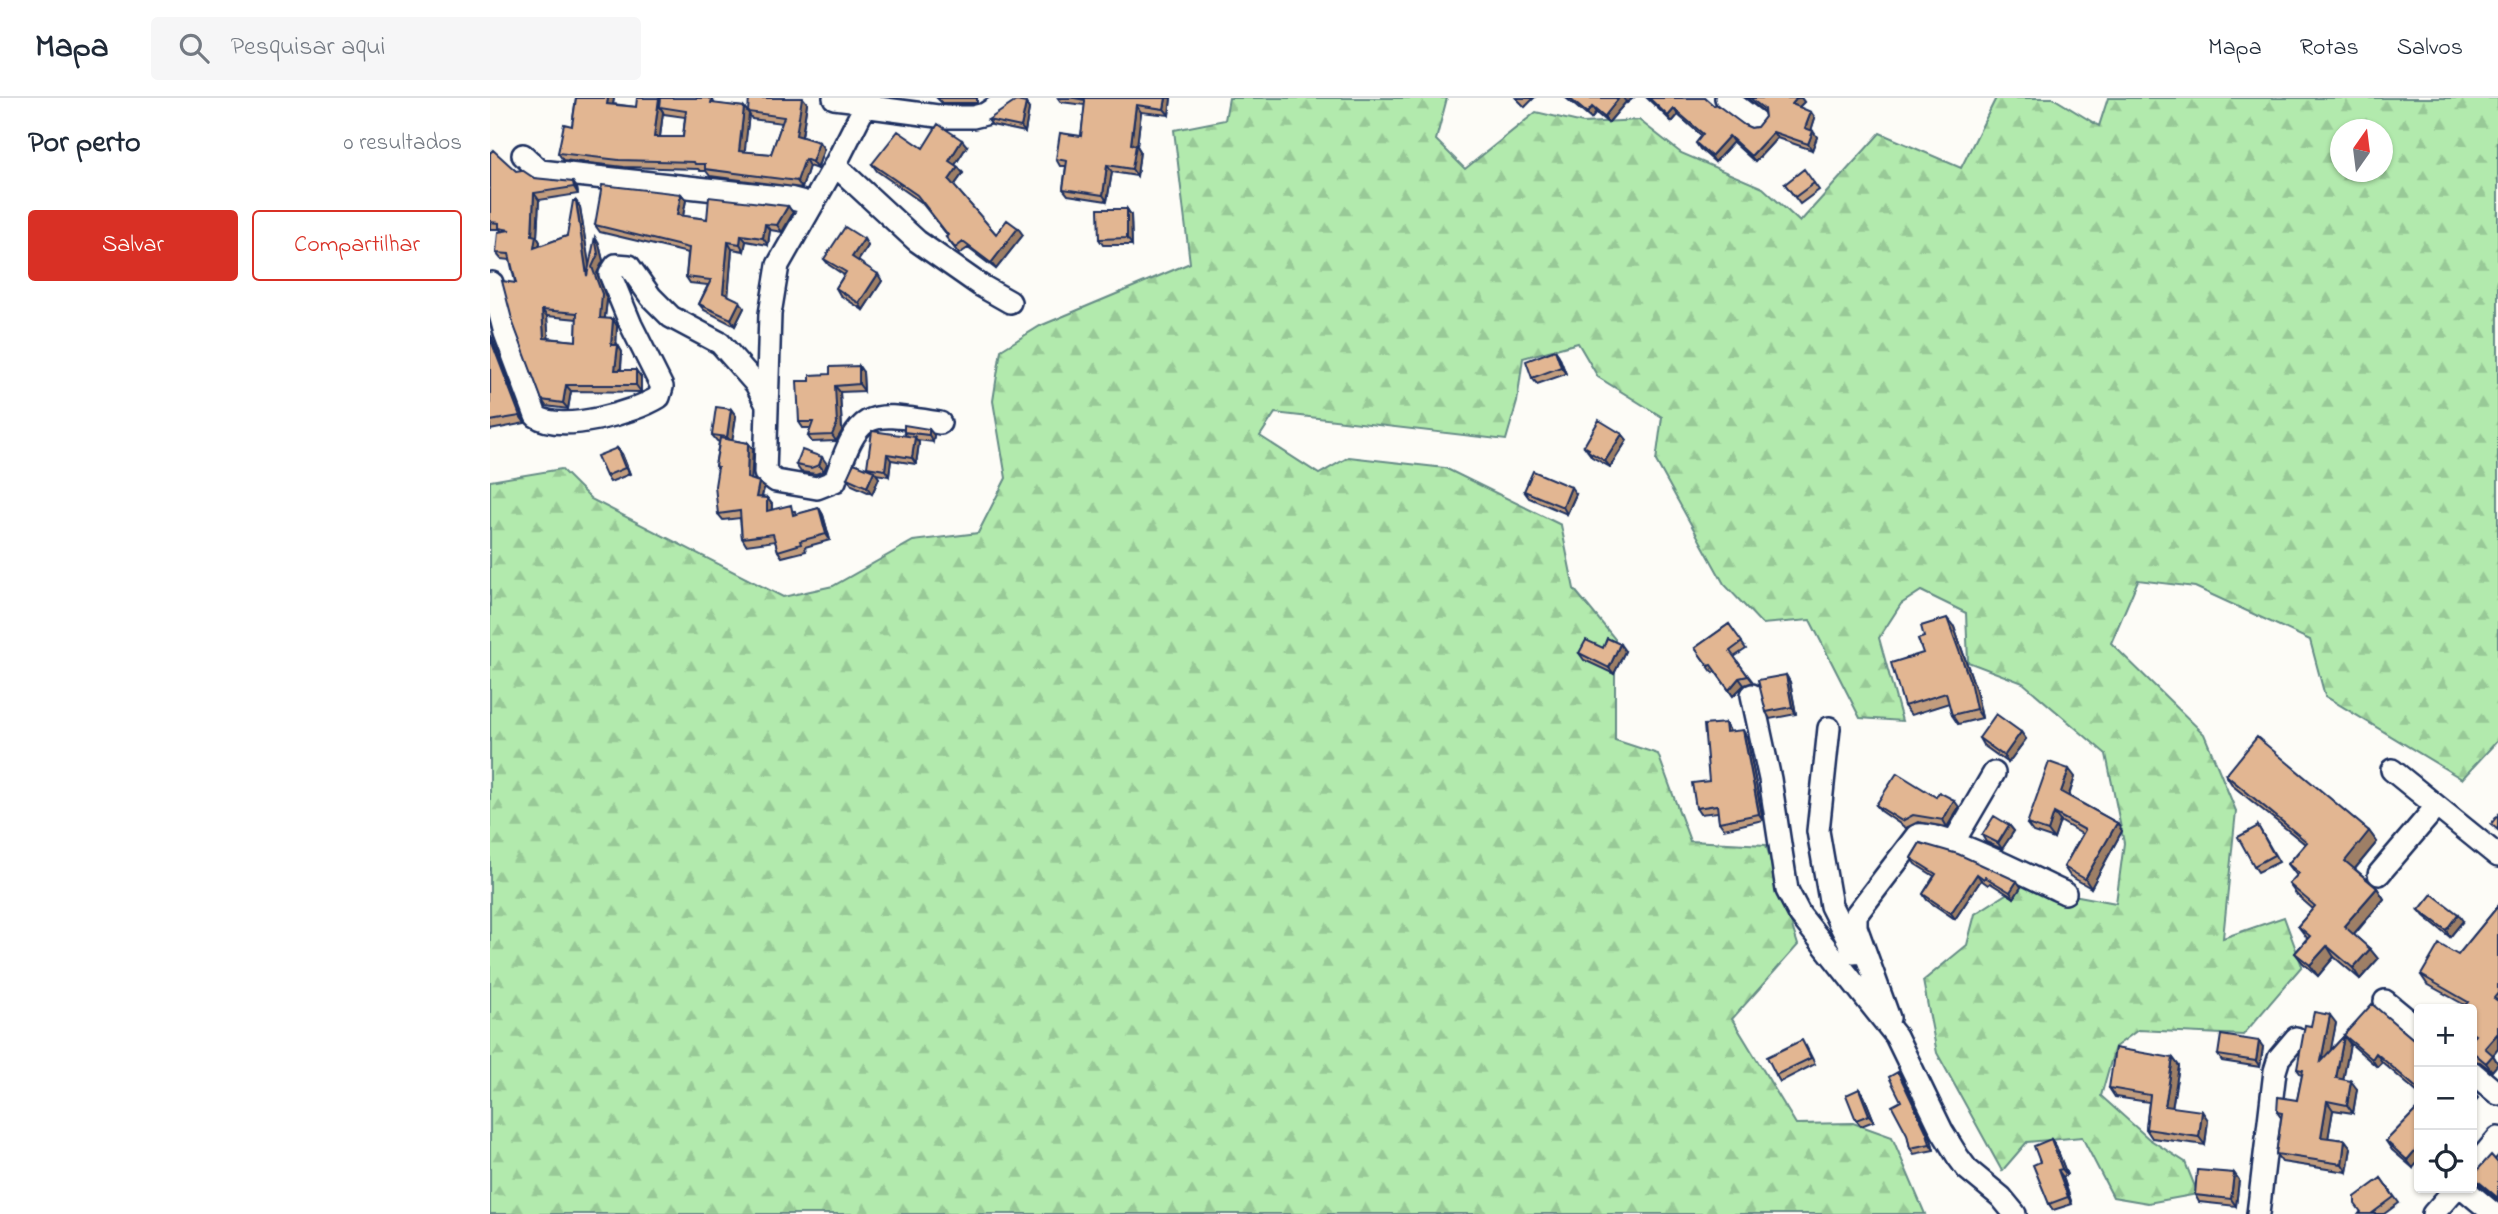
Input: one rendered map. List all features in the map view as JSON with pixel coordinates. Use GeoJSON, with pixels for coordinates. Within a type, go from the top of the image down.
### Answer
{"type":"FeatureCollection","features":[{"type":"Feature","properties":{"kind":"street"},"geometry":{"type":"LineString","coordinates":[[834,98],[945,117],[985,114],[1010,98]]}},
{"type":"Feature","properties":{"kind":"street"},"geometry":{"type":"LineString","coordinates":[[1726,98],[1756,121]]}},
{"type":"Feature","properties":{"kind":"street"},"geometry":{"type":"LineString","coordinates":[[866,102],[835,165],[778,265],[771,314],[765,473],[776,481],[817,488],[835,481],[843,457],[856,432],[867,420],[887,415],[940,423]]}},
{"type":"Feature","properties":{"kind":"street"},"geometry":{"type":"LineString","coordinates":[[523,155],[540,171],[789,198],[812,204]]}},
{"type":"Feature","properties":{"kind":"street"},"geometry":{"type":"LineString","coordinates":[[835,165],[917,241],[980,285],[1010,302]]}},
{"type":"Feature","properties":{"kind":"street"},"geometry":{"type":"LineString","coordinates":[[492,283],[505,333],[536,416],[542,421],[588,422],[642,407],[659,397],[662,387],[610,275],[617,265],[629,266],[651,297],[671,317],[720,343],[756,384],[766,403]]}},
{"type":"Feature","properties":{"kind":"street"},"geometry":{"type":"LineString","coordinates":[[1752,695],[1770,779],[1787,890],[1800,915],[1896,1036]]}},
{"type":"Feature","properties":{"kind":"street"},"geometry":{"type":"LineString","coordinates":[[1829,727],[1818,831],[1831,906],[1850,948],[1876,982]]}},
{"type":"Feature","properties":{"kind":"street"},"geometry":{"type":"LineString","coordinates":[[2392,771],[2498,856]]}},
{"type":"Feature","properties":{"kind":"street"},"geometry":{"type":"LineString","coordinates":[[1953,843],[1994,773]]}},
{"type":"Feature","properties":{"kind":"street"},"geometry":{"type":"LineString","coordinates":[[2379,874],[2436,807]]}},
{"type":"Feature","properties":{"kind":"street"},"geometry":{"type":"LineString","coordinates":[[2015,1214],[2001,1197],[1967,1169],[1942,1131],[1896,1036],[1856,928],[1859,909],[1917,835],[1930,835],[1953,843],[2065,893]]}},
{"type":"Feature","properties":{"kind":"street"},"geometry":{"type":"LineString","coordinates":[[2385,1001],[2414,1025]]}},
{"type":"Feature","properties":{"kind":"street"},"geometry":{"type":"LineString","coordinates":[[2258,1214],[2275,1071],[2279,1058],[2296,1038]]}},
{"type":"Feature","properties":{"kind":"street"},"geometry":{"type":"LineString","coordinates":[[2477,1076],[2498,1094]]}},
{"type":"Feature","properties":{"kind":"street"},"geometry":{"type":"LineString","coordinates":[[2477,1163],[2498,1138]]}},
{"type":"Feature","properties":{"kind":"street"},"geometry":{"type":"LineString","coordinates":[[2433,1214],[2452,1193]]}},
{"type":"Feature","properties":{"kind":"street"},"geometry":{"type":"LineString","coordinates":[[2469,1193],[2494,1214]]}},
{"type":"Feature","properties":{"kind":"green space"},"geometry":{"type":"Polygon","coordinates":[[[1229,98],[1447,98],[1436,140],[1465,169],[1536,112],[1583,123],[1639,120],[1681,153],[1763,188],[1800,222],[1880,133],[1961,168],[1996,98],[2053,98],[2099,126],[2108,98],[2498,98],[2498,740],[2462,779],[2325,696],[2310,640],[2195,587],[2138,580],[2111,643],[2204,734],[2236,811],[2223,938],[2284,917],[2302,966],[2243,1035],[2138,1030],[2115,1047],[2101,1096],[2149,1139],[2185,1162],[2198,1194],[2148,1203],[2113,1197],[2082,1137],[2027,1142],[2002,1171],[1937,1053],[1923,981],[1967,945],[1975,914],[2020,885],[2116,903],[2124,843],[2106,754],[2023,683],[1968,662],[1966,613],[1921,591],[1901,604],[1879,638],[1902,721],[1860,718],[1810,620],[1762,624],[1724,584],[1656,461],[1662,417],[1598,377],[1578,343],[1523,358],[1517,402],[1506,440],[1275,413],[1260,436],[1319,474],[1349,457],[1445,468],[1561,525],[1574,589],[1615,639],[1615,740],[1658,754],[1690,841],[1766,845],[1798,945],[1732,1019],[1796,1124],[1853,1123],[1892,1137],[1925,1214],[490,1214],[490,481],[561,469],[591,499],[783,597],[833,586],[913,541],[978,533],[1006,478],[993,401],[1001,350],[1040,326],[1190,263],[1174,130],[1225,120],[1229,98]]]}},
{"type":"Feature","properties":{"kind":"building"},"geometry":{"type":"Polygon","coordinates":[[[576,98],[608,98],[607,104],[636,107],[637,98],[659,98],[654,137],[683,137],[686,111],[660,107],[661,98],[708,98],[712,99],[711,103],[744,107],[739,151],[771,154],[784,117],[748,112],[749,98],[802,98],[796,135],[819,142],[812,162],[805,159],[797,181],[705,169],[705,164],[694,162],[619,160],[558,153],[564,124],[572,126],[576,98]]]}},
{"type":"Feature","properties":{"kind":"building"},"geometry":{"type":"Polygon","coordinates":[[[1074,98],[1166,98],[1164,109],[1136,105],[1131,144],[1136,145],[1132,169],[1107,165],[1103,195],[1063,189],[1067,161],[1056,159],[1060,133],[1081,136],[1085,100],[1074,98]]]}},
{"type":"Feature","properties":{"kind":"building"},"geometry":{"type":"Polygon","coordinates":[[[1569,98],[1619,98],[1604,117],[1592,107],[1587,113],[1569,98]]]}},
{"type":"Feature","properties":{"kind":"building"},"geometry":{"type":"Polygon","coordinates":[[[1649,98],[1705,98],[1751,128],[1757,127],[1765,117],[1764,109],[1750,98],[1797,98],[1792,104],[1811,112],[1805,128],[1813,131],[1808,144],[1773,132],[1751,156],[1729,136],[1711,156],[1696,143],[1703,134],[1674,109],[1668,116],[1649,98]]]}},
{"type":"Feature","properties":{"kind":"building"},"geometry":{"type":"Polygon","coordinates":[[[1016,101],[1026,103],[1021,127],[988,120],[1016,101]]]}},
{"type":"Feature","properties":{"kind":"building"},"geometry":{"type":"Polygon","coordinates":[[[938,124],[962,140],[949,161],[958,167],[949,180],[996,234],[1007,220],[1018,228],[991,263],[963,242],[955,248],[917,195],[872,164],[898,131],[923,148],[938,124]]]}},
{"type":"Feature","properties":{"kind":"building"},"geometry":{"type":"Polygon","coordinates":[[[493,150],[516,171],[522,170],[534,178],[573,182],[574,187],[534,193],[534,248],[567,236],[573,201],[576,201],[587,276],[595,237],[598,254],[592,267],[602,294],[600,318],[613,319],[611,345],[618,345],[615,370],[636,370],[636,385],[566,385],[563,403],[542,400],[513,323],[502,281],[516,283],[509,254],[496,253],[498,232],[510,230],[499,228],[499,223],[490,222],[490,153],[493,150]],[[542,310],[544,338],[576,341],[577,313],[542,310]]]}},
{"type":"Feature","properties":{"kind":"building"},"geometry":{"type":"Polygon","coordinates":[[[1804,169],[1814,183],[1795,197],[1785,184],[1804,169]]]}},
{"type":"Feature","properties":{"kind":"building"},"geometry":{"type":"Polygon","coordinates":[[[602,185],[681,194],[677,215],[707,219],[709,197],[788,206],[777,225],[765,224],[763,238],[741,235],[740,244],[728,242],[723,293],[740,301],[731,319],[699,304],[711,280],[686,277],[689,248],[595,225],[602,185]]]}},
{"type":"Feature","properties":{"kind":"building"},"geometry":{"type":"Polygon","coordinates":[[[1098,209],[1127,209],[1127,238],[1099,239],[1098,209]]]}},
{"type":"Feature","properties":{"kind":"building"},"geometry":{"type":"Polygon","coordinates":[[[845,227],[864,239],[852,257],[878,274],[859,303],[836,288],[846,272],[824,259],[845,227]]]}},
{"type":"Feature","properties":{"kind":"building"},"geometry":{"type":"Polygon","coordinates":[[[490,338],[520,416],[490,421],[490,338]]]}},
{"type":"Feature","properties":{"kind":"building"},"geometry":{"type":"Polygon","coordinates":[[[1555,350],[1561,367],[1532,378],[1526,361],[1555,350]]]}},
{"type":"Feature","properties":{"kind":"building"},"geometry":{"type":"Polygon","coordinates":[[[859,366],[859,384],[835,386],[837,424],[832,435],[808,436],[813,422],[799,422],[797,381],[810,381],[810,375],[830,374],[830,367],[859,366]]]}},
{"type":"Feature","properties":{"kind":"building"},"geometry":{"type":"Polygon","coordinates":[[[716,407],[731,409],[727,437],[712,435],[716,407]]]}},
{"type":"Feature","properties":{"kind":"building"},"geometry":{"type":"Polygon","coordinates":[[[1599,420],[1622,434],[1605,461],[1584,446],[1599,420]]]}},
{"type":"Feature","properties":{"kind":"building"},"geometry":{"type":"Polygon","coordinates":[[[904,425],[929,429],[929,435],[904,432],[904,425]]]}},
{"type":"Feature","properties":{"kind":"building"},"geometry":{"type":"Polygon","coordinates":[[[872,431],[915,437],[912,458],[887,454],[885,470],[867,467],[872,431]]]}},
{"type":"Feature","properties":{"kind":"building"},"geometry":{"type":"Polygon","coordinates":[[[720,438],[748,443],[747,478],[759,482],[756,497],[767,498],[767,511],[791,505],[793,515],[819,508],[826,534],[778,551],[773,534],[742,538],[740,511],[718,514],[715,486],[718,467],[715,466],[720,438]]]}},
{"type":"Feature","properties":{"kind":"building"},"geometry":{"type":"Polygon","coordinates":[[[617,448],[625,468],[606,476],[597,456],[617,448]]]}},
{"type":"Feature","properties":{"kind":"building"},"geometry":{"type":"Polygon","coordinates":[[[802,450],[822,457],[819,465],[811,468],[796,465],[802,450]]]}},
{"type":"Feature","properties":{"kind":"building"},"geometry":{"type":"Polygon","coordinates":[[[854,463],[874,471],[867,487],[847,478],[854,463]]]}},
{"type":"Feature","properties":{"kind":"building"},"geometry":{"type":"Polygon","coordinates":[[[1533,471],[1571,487],[1563,507],[1524,491],[1533,471]]]}},
{"type":"Feature","properties":{"kind":"building"},"geometry":{"type":"Polygon","coordinates":[[[1947,618],[1970,681],[1976,709],[1952,715],[1946,693],[1904,706],[1891,663],[1923,653],[1918,639],[1924,637],[1921,626],[1947,618]]]}},
{"type":"Feature","properties":{"kind":"building"},"geometry":{"type":"Polygon","coordinates":[[[1729,624],[1742,642],[1730,651],[1748,676],[1739,678],[1729,690],[1695,648],[1729,624]]]}},
{"type":"Feature","properties":{"kind":"building"},"geometry":{"type":"Polygon","coordinates":[[[1607,638],[1620,644],[1609,668],[1579,653],[1586,640],[1603,648],[1607,638]]]}},
{"type":"Feature","properties":{"kind":"building"},"geometry":{"type":"Polygon","coordinates":[[[1786,675],[1792,707],[1766,712],[1758,680],[1786,675]]]}},
{"type":"Feature","properties":{"kind":"building"},"geometry":{"type":"Polygon","coordinates":[[[1996,714],[2021,732],[2004,756],[1979,738],[1996,714]]]}},
{"type":"Feature","properties":{"kind":"building"},"geometry":{"type":"Polygon","coordinates":[[[1725,723],[1726,732],[1743,730],[1759,814],[1719,822],[1717,805],[1696,808],[1692,783],[1709,781],[1704,725],[1725,723]]]}},
{"type":"Feature","properties":{"kind":"building"},"geometry":{"type":"Polygon","coordinates":[[[2257,737],[2369,831],[2345,861],[2377,888],[2344,926],[2370,949],[2353,968],[2327,946],[2310,965],[2295,953],[2310,936],[2298,926],[2315,906],[2289,884],[2299,873],[2288,864],[2307,842],[2226,775],[2257,737]]]}},
{"type":"Feature","properties":{"kind":"building"},"geometry":{"type":"Polygon","coordinates":[[[2049,762],[2069,769],[2061,792],[2117,823],[2085,879],[2064,867],[2085,830],[2054,813],[2048,831],[2027,824],[2049,762]]]}},
{"type":"Feature","properties":{"kind":"building"},"geometry":{"type":"Polygon","coordinates":[[[1897,773],[1936,797],[1939,792],[1954,800],[1943,820],[1913,815],[1902,821],[1876,805],[1897,773]]]}},
{"type":"Feature","properties":{"kind":"building"},"geometry":{"type":"Polygon","coordinates":[[[2498,815],[2498,830],[2491,824],[2498,815]]]}},
{"type":"Feature","properties":{"kind":"building"},"geometry":{"type":"Polygon","coordinates":[[[1994,816],[2009,825],[1998,843],[1982,835],[1994,816]]]}},
{"type":"Feature","properties":{"kind":"building"},"geometry":{"type":"Polygon","coordinates":[[[2258,826],[2274,855],[2254,866],[2238,837],[2258,826]]]}},
{"type":"Feature","properties":{"kind":"building"},"geometry":{"type":"Polygon","coordinates":[[[1920,843],[1958,854],[2017,881],[2010,892],[1977,874],[1951,913],[1923,894],[1936,874],[1911,858],[1920,843]]]}},
{"type":"Feature","properties":{"kind":"building"},"geometry":{"type":"Polygon","coordinates":[[[2432,894],[2458,914],[2446,930],[2419,910],[2432,894]]]}},
{"type":"Feature","properties":{"kind":"building"},"geometry":{"type":"Polygon","coordinates":[[[2498,906],[2498,993],[2494,998],[2498,1001],[2498,1033],[2485,1048],[2493,1055],[2486,1063],[2477,1056],[2477,1004],[2466,1004],[2468,1002],[2421,975],[2439,944],[2458,955],[2498,906]]]}},
{"type":"Feature","properties":{"kind":"building"},"geometry":{"type":"Polygon","coordinates":[[[2372,1004],[2414,1040],[2414,1086],[2376,1053],[2372,1059],[2344,1035],[2372,1004]]]}},
{"type":"Feature","properties":{"kind":"building"},"geometry":{"type":"Polygon","coordinates":[[[2314,1012],[2330,1015],[2321,1061],[2344,1036],[2336,1078],[2351,1081],[2347,1105],[2327,1101],[2321,1137],[2345,1140],[2342,1164],[2276,1154],[2282,1113],[2277,1112],[2278,1097],[2297,1100],[2303,1070],[2297,1069],[2305,1025],[2311,1026],[2314,1012]]]}},
{"type":"Feature","properties":{"kind":"building"},"geometry":{"type":"Polygon","coordinates":[[[2221,1035],[2259,1041],[2256,1061],[2218,1055],[2221,1035]]]}},
{"type":"Feature","properties":{"kind":"building"},"geometry":{"type":"Polygon","coordinates":[[[1802,1040],[1811,1058],[1776,1075],[1767,1057],[1802,1040]]]}},
{"type":"Feature","properties":{"kind":"building"},"geometry":{"type":"Polygon","coordinates":[[[2115,1048],[2173,1058],[2165,1106],[2202,1111],[2199,1137],[2146,1129],[2150,1095],[2109,1088],[2115,1048]]]}},
{"type":"Feature","properties":{"kind":"building"},"geometry":{"type":"Polygon","coordinates":[[[1898,1072],[1930,1144],[1910,1148],[1907,1134],[1892,1106],[1901,1101],[1889,1077],[1898,1072]]]}},
{"type":"Feature","properties":{"kind":"building"},"geometry":{"type":"Polygon","coordinates":[[[1859,1089],[1869,1115],[1856,1120],[1846,1095],[1859,1089]]]}},
{"type":"Feature","properties":{"kind":"building"},"geometry":{"type":"Polygon","coordinates":[[[2414,1112],[2414,1152],[2407,1160],[2386,1141],[2414,1112]]]}},
{"type":"Feature","properties":{"kind":"building"},"geometry":{"type":"Polygon","coordinates":[[[2051,1139],[2062,1169],[2058,1170],[2068,1197],[2049,1204],[2033,1165],[2040,1162],[2034,1146],[2051,1139]]]}},
{"type":"Feature","properties":{"kind":"building"},"geometry":{"type":"Polygon","coordinates":[[[2491,1155],[2498,1163],[2498,1198],[2477,1180],[2477,1170],[2491,1155]]]}},
{"type":"Feature","properties":{"kind":"building"},"geometry":{"type":"Polygon","coordinates":[[[2197,1170],[2234,1173],[2231,1199],[2195,1195],[2197,1170]]]}},
{"type":"Feature","properties":{"kind":"building"},"geometry":{"type":"Polygon","coordinates":[[[2381,1178],[2394,1197],[2371,1214],[2359,1214],[2361,1212],[2355,1204],[2355,1197],[2381,1178]]]}}]}
